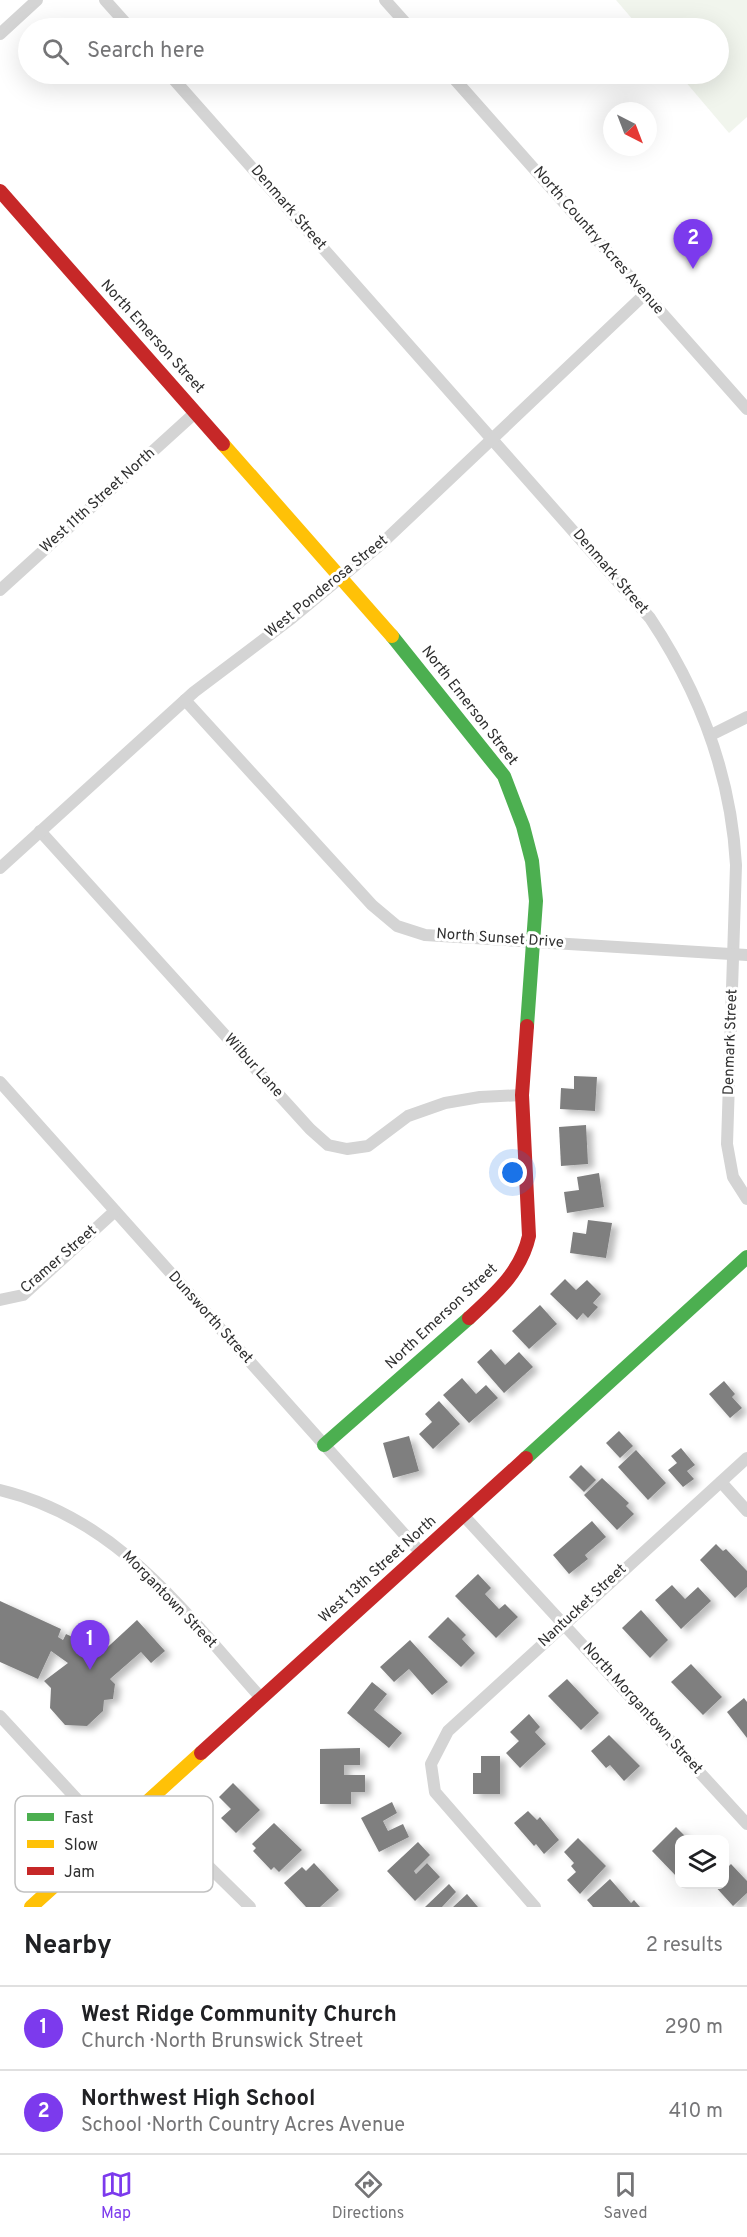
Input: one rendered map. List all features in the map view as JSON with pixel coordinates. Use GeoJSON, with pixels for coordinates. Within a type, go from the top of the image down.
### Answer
{"type":"FeatureCollection","features":[{"type":"Feature","properties":{"kind":"street"},"geometry":{"type":"LineString","coordinates":[[0,34],[37,0]]}},
{"type":"Feature","properties":{"kind":"street"},"geometry":{"type":"LineString","coordinates":[[105,0],[121,18]]}},
{"type":"Feature","properties":{"kind":"street"},"geometry":{"type":"LineString","coordinates":[[385,0],[401,18]]}},
{"type":"Feature","properties":{"kind":"street","name":"Denmark Street"},"geometry":{"type":"LineString","coordinates":[[178,84],[650,618],[685,676],[711,735],[734,826],[736,864],[728,1162],[733,1177],[747,1199]]}},
{"type":"Feature","properties":{"kind":"street","name":"North Country Acres Avenue"},"geometry":{"type":"LineString","coordinates":[[459,84],[747,409]]}},
{"type":"Feature","properties":{"kind":"street","name":"North Emerson Street"},"geometry":{"type":"LineString","coordinates":[[0,190],[341,577],[504,776],[523,826],[532,861],[536,901],[522,1095],[529,1236],[526,1255],[512,1276],[490,1299],[324,1445]]}},
{"type":"Feature","properties":{"kind":"street","name":"West Ponderosa Street"},"geometry":{"type":"LineString","coordinates":[[0,868],[185,700],[379,546],[645,294]]}},
{"type":"Feature","properties":{"kind":"street","name":"West 11th Street North"},"geometry":{"type":"LineString","coordinates":[[0,590],[196,412]]}},
{"type":"Feature","properties":{"kind":"street","name":"North Sunset Drive"},"geometry":{"type":"LineString","coordinates":[[185,700],[372,905],[397,926],[425,935],[747,955]]}},
{"type":"Feature","properties":{"kind":"street"},"geometry":{"type":"LineString","coordinates":[[711,735],[747,717]]}},
{"type":"Feature","properties":{"kind":"street","name":"Wilbur Lane"},"geometry":{"type":"LineString","coordinates":[[40,831],[310,1129],[328,1145],[346,1149],[368,1146],[408,1116],[446,1103],[480,1097],[522,1095]]}},
{"type":"Feature","properties":{"kind":"street","name":"Dunsworth Street"},"geometry":{"type":"LineString","coordinates":[[0,1082],[421,1553]]}},
{"type":"Feature","properties":{"kind":"street","name":"Cramer Street"},"geometry":{"type":"LineString","coordinates":[[0,1300],[22,1294],[115,1211]]}},
{"type":"Feature","properties":{"kind":"street","name":"West 13th Street North"},"geometry":{"type":"LineString","coordinates":[[154,1796],[747,1257]]}},
{"type":"Feature","properties":{"kind":"street","name":"Nantucket Street"},"geometry":{"type":"LineString","coordinates":[[535,1907],[435,1792],[431,1764],[448,1731],[747,1458]]}},
{"type":"Feature","properties":{"kind":"street"},"geometry":{"type":"LineString","coordinates":[[720,1482],[747,1511]]}},
{"type":"Feature","properties":{"kind":"street","name":"Morgantown Street"},"geometry":{"type":"LineString","coordinates":[[0,1490],[38,1502],[101,1533],[146,1571],[261,1698]]}},
{"type":"Feature","properties":{"kind":"street","name":"North Morgantown Street"},"geometry":{"type":"LineString","coordinates":[[463,1515],[747,1824]]}},
{"type":"Feature","properties":{"kind":"street"},"geometry":{"type":"LineString","coordinates":[[0,1716],[74,1796]]}},
{"type":"Feature","properties":{"kind":"street"},"geometry":{"type":"LineString","coordinates":[[213,1871],[250,1907]]}},
{"type":"Feature","properties":{"kind":"street","name":"West 13th Street North"},"geometry":{"type":"LineString","coordinates":[[31,1907],[47,1892]]}},
{"type":"Feature","properties":{"kind":"shaded area"},"geometry":{"type":"Polygon","coordinates":[[[616,0],[747,0],[747,117],[729,133],[687,84],[729,84],[729,18],[631,18],[616,0]]]}},
{"type":"Feature","properties":{"kind":"building"},"geometry":{"type":"Polygon","coordinates":[[[574,1076],[597,1077],[595,1111],[560,1109],[561,1088],[574,1089],[574,1076]]]}},
{"type":"Feature","properties":{"kind":"building"},"geometry":{"type":"Polygon","coordinates":[[[586,1125],[588,1164],[561,1166],[559,1127],[586,1125]]]}},
{"type":"Feature","properties":{"kind":"building"},"geometry":{"type":"Polygon","coordinates":[[[599,1173],[604,1207],[567,1213],[564,1192],[579,1190],[577,1177],[599,1173]]]}},
{"type":"Feature","properties":{"kind":"building"},"geometry":{"type":"Polygon","coordinates":[[[588,1220],[612,1223],[606,1258],[570,1253],[573,1232],[586,1234],[588,1220]]]}},
{"type":"Feature","properties":{"kind":"building"},"geometry":{"type":"Polygon","coordinates":[[[565,1279],[576,1290],[587,1280],[601,1294],[593,1303],[598,1307],[588,1318],[583,1313],[577,1320],[550,1294],[565,1279]]]}},
{"type":"Feature","properties":{"kind":"building"},"geometry":{"type":"Polygon","coordinates":[[[540,1305],[557,1324],[529,1349],[512,1331],[540,1305]]]}},
{"type":"Feature","properties":{"kind":"building"},"geometry":{"type":"Polygon","coordinates":[[[491,1349],[505,1365],[519,1352],[533,1367],[504,1393],[477,1362],[491,1349]]]}},
{"type":"Feature","properties":{"kind":"building"},"geometry":{"type":"Polygon","coordinates":[[[462,1378],[476,1394],[486,1385],[498,1398],[469,1423],[443,1395],[462,1378]]]}},
{"type":"Feature","properties":{"kind":"building"},"geometry":{"type":"Polygon","coordinates":[[[724,1381],[735,1394],[732,1397],[742,1408],[730,1418],[709,1394],[724,1381]]]}},
{"type":"Feature","properties":{"kind":"building"},"geometry":{"type":"Polygon","coordinates":[[[439,1401],[460,1424],[433,1449],[419,1434],[432,1422],[425,1414],[439,1401]]]}},
{"type":"Feature","properties":{"kind":"building"},"geometry":{"type":"Polygon","coordinates":[[[619,1431],[633,1446],[620,1458],[606,1443],[619,1431]]]}},
{"type":"Feature","properties":{"kind":"building"},"geometry":{"type":"Polygon","coordinates":[[[409,1436],[419,1471],[393,1478],[383,1443],[409,1436]]]}},
{"type":"Feature","properties":{"kind":"building"},"geometry":{"type":"Polygon","coordinates":[[[681,1448],[695,1465],[687,1471],[694,1479],[683,1487],[668,1470],[677,1463],[671,1456],[681,1448]]]}},
{"type":"Feature","properties":{"kind":"building"},"geometry":{"type":"Polygon","coordinates":[[[636,1450],[666,1483],[648,1500],[618,1467],[636,1450]]]}},
{"type":"Feature","properties":{"kind":"building"},"geometry":{"type":"Polygon","coordinates":[[[581,1465],[596,1480],[584,1492],[569,1477],[581,1465]]]}},
{"type":"Feature","properties":{"kind":"building"},"geometry":{"type":"Polygon","coordinates":[[[602,1478],[629,1503],[626,1506],[634,1514],[617,1530],[584,1495],[602,1478]]]}},
{"type":"Feature","properties":{"kind":"building"},"geometry":{"type":"Polygon","coordinates":[[[592,1521],[606,1537],[585,1555],[588,1559],[569,1574],[553,1555],[592,1521]]]}},
{"type":"Feature","properties":{"kind":"building"},"geometry":{"type":"Polygon","coordinates":[[[716,1544],[723,1551],[726,1549],[747,1571],[747,1587],[735,1598],[700,1560],[716,1544]]]}},
{"type":"Feature","properties":{"kind":"building"},"geometry":{"type":"Polygon","coordinates":[[[478,1574],[491,1588],[485,1594],[499,1609],[505,1604],[518,1617],[496,1638],[455,1596],[478,1574]]]}},
{"type":"Feature","properties":{"kind":"building"},"geometry":{"type":"Polygon","coordinates":[[[672,1585],[685,1599],[698,1587],[711,1601],[681,1629],[655,1600],[672,1585]]]}},
{"type":"Feature","properties":{"kind":"building"},"geometry":{"type":"Polygon","coordinates":[[[0,1601],[61,1629],[58,1637],[63,1640],[66,1634],[81,1641],[79,1647],[84,1649],[88,1645],[98,1656],[137,1620],[165,1651],[151,1663],[141,1652],[110,1679],[115,1684],[113,1699],[104,1700],[103,1711],[87,1726],[65,1725],[50,1708],[51,1688],[44,1681],[68,1663],[51,1651],[38,1679],[0,1662],[0,1601]]]}},
{"type":"Feature","properties":{"kind":"building"},"geometry":{"type":"Polygon","coordinates":[[[641,1610],[668,1640],[650,1658],[622,1628],[641,1610]]]}},
{"type":"Feature","properties":{"kind":"building"},"geometry":{"type":"Polygon","coordinates":[[[448,1617],[466,1635],[462,1639],[475,1653],[461,1667],[428,1637],[448,1617]]]}},
{"type":"Feature","properties":{"kind":"building"},"geometry":{"type":"Polygon","coordinates":[[[410,1640],[448,1682],[432,1695],[409,1669],[394,1682],[380,1667],[410,1640]]]}},
{"type":"Feature","properties":{"kind":"building"},"geometry":{"type":"Polygon","coordinates":[[[691,1664],[722,1697],[703,1715],[671,1682],[691,1664]]]}},
{"type":"Feature","properties":{"kind":"building"},"geometry":{"type":"Polygon","coordinates":[[[567,1679],[599,1713],[581,1730],[548,1696],[567,1679]]]}},
{"type":"Feature","properties":{"kind":"building"},"geometry":{"type":"Polygon","coordinates":[[[372,1682],[387,1694],[374,1710],[402,1733],[389,1748],[347,1713],[372,1682]]]}},
{"type":"Feature","properties":{"kind":"building"},"geometry":{"type":"Polygon","coordinates":[[[744,1698],[747,1702],[747,1738],[727,1712],[744,1698]]]}},
{"type":"Feature","properties":{"kind":"building"},"geometry":{"type":"Polygon","coordinates":[[[529,1714],[540,1727],[535,1732],[546,1744],[520,1768],[506,1753],[519,1741],[510,1732],[529,1714]]]}},
{"type":"Feature","properties":{"kind":"building"},"geometry":{"type":"Polygon","coordinates":[[[609,1735],[640,1766],[624,1781],[610,1765],[606,1768],[591,1751],[609,1735]]]}},
{"type":"Feature","properties":{"kind":"building"},"geometry":{"type":"Polygon","coordinates":[[[360,1748],[360,1765],[344,1765],[344,1775],[365,1775],[365,1792],[351,1792],[351,1804],[320,1804],[320,1749],[360,1748]]]}},
{"type":"Feature","properties":{"kind":"building"},"geometry":{"type":"Polygon","coordinates":[[[481,1756],[500,1756],[500,1794],[473,1794],[473,1773],[481,1773],[481,1756]]]}},
{"type":"Feature","properties":{"kind":"building"},"geometry":{"type":"Polygon","coordinates":[[[233,1783],[260,1810],[236,1833],[221,1818],[231,1809],[219,1797],[233,1783]]]}},
{"type":"Feature","properties":{"kind":"building"},"geometry":{"type":"Polygon","coordinates":[[[392,1802],[397,1813],[383,1821],[388,1831],[403,1824],[409,1837],[379,1852],[361,1818],[392,1802]]]}},
{"type":"Feature","properties":{"kind":"building"},"geometry":{"type":"Polygon","coordinates":[[[528,1811],[537,1820],[540,1817],[559,1840],[544,1854],[514,1823],[528,1811]]]}},
{"type":"Feature","properties":{"kind":"building"},"geometry":{"type":"Polygon","coordinates":[[[274,1823],[302,1850],[279,1872],[274,1867],[271,1870],[253,1851],[256,1848],[252,1844],[274,1823]]]}},
{"type":"Feature","properties":{"kind":"building"},"geometry":{"type":"Polygon","coordinates":[[[676,1827],[684,1835],[675,1835],[675,1875],[652,1851],[676,1827]]]}},
{"type":"Feature","properties":{"kind":"building"},"geometry":{"type":"Polygon","coordinates":[[[578,1838],[606,1866],[580,1894],[567,1880],[576,1872],[571,1866],[574,1863],[564,1852],[578,1838]]]}},
{"type":"Feature","properties":{"kind":"building"},"geometry":{"type":"Polygon","coordinates":[[[418,1842],[430,1855],[414,1871],[416,1874],[427,1863],[440,1877],[415,1901],[387,1871],[418,1842]]]}},
{"type":"Feature","properties":{"kind":"building"},"geometry":{"type":"Polygon","coordinates":[[[314,1863],[339,1890],[320,1907],[306,1907],[284,1883],[302,1867],[306,1871],[314,1863]]]}},
{"type":"Feature","properties":{"kind":"building"},"geometry":{"type":"Polygon","coordinates":[[[731,1864],[747,1881],[747,1893],[733,1906],[718,1889],[729,1889],[729,1866],[731,1864]]]}},
{"type":"Feature","properties":{"kind":"building"},"geometry":{"type":"Polygon","coordinates":[[[610,1879],[631,1903],[634,1900],[640,1907],[593,1907],[587,1900],[610,1879]]]}},
{"type":"Feature","properties":{"kind":"building"},"geometry":{"type":"Polygon","coordinates":[[[449,1884],[456,1892],[442,1907],[425,1907],[449,1884]]]}},
{"type":"Feature","properties":{"kind":"building"},"geometry":{"type":"Polygon","coordinates":[[[467,1894],[478,1907],[453,1907],[467,1894]]]}},
{"type":"Feature","properties":{"kind":"traffic: fast"},"geometry":{"type":"LineString","coordinates":[[392,636],[504,776],[523,826],[532,861],[536,901],[527,1026]]}},
{"type":"Feature","properties":{"kind":"traffic: fast"},"geometry":{"type":"LineString","coordinates":[[526,1458],[747,1257]]}},
{"type":"Feature","properties":{"kind":"traffic: fast"},"geometry":{"type":"LineString","coordinates":[[324,1445],[469,1318]]}},
{"type":"Feature","properties":{"kind":"traffic: slow"},"geometry":{"type":"LineString","coordinates":[[223,444],[392,636]]}},
{"type":"Feature","properties":{"kind":"traffic: slow"},"geometry":{"type":"LineString","coordinates":[[154,1796],[201,1753]]}},
{"type":"Feature","properties":{"kind":"traffic: slow"},"geometry":{"type":"LineString","coordinates":[[31,1907],[48,1892]]}},
{"type":"Feature","properties":{"kind":"traffic: jam"},"geometry":{"type":"LineString","coordinates":[[0,191],[223,444]]}},
{"type":"Feature","properties":{"kind":"traffic: jam"},"geometry":{"type":"LineString","coordinates":[[469,1318],[506,1282],[520,1261],[529,1236],[522,1095],[527,1026]]}},
{"type":"Feature","properties":{"kind":"traffic: jam"},"geometry":{"type":"LineString","coordinates":[[201,1753],[526,1458]]}},
{"type":"Feature","properties":{"kind":"place","name":"Northwest High School"},"geometry":{"type":"Point","coordinates":[693,269]}},
{"type":"Feature","properties":{"kind":"place","name":"West Ridge Community Church"},"geometry":{"type":"Point","coordinates":[90,1670]}}]}
